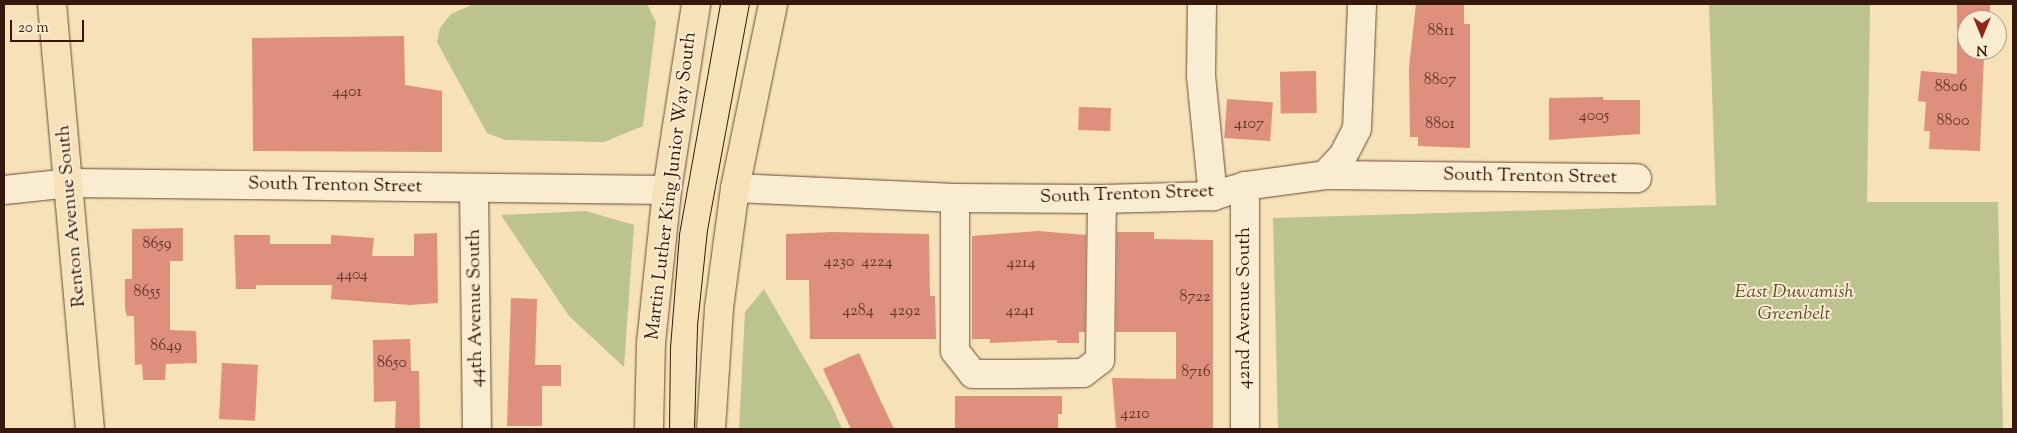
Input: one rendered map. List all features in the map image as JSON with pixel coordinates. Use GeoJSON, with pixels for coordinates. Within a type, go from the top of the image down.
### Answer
{"type":"FeatureCollection","features":[{"type":"Feature","properties":{"kind":"main road","name":"Renton Avenue South"},"geometry":{"type":"LineString","coordinates":[[52,4],[71,183],[90,429]]}},
{"type":"Feature","properties":{"kind":"main road","name":"Martin Luther King Junior Way South"},"geometry":{"type":"LineString","coordinates":[[649,429],[650,343],[667,190],[696,4]]}},
{"type":"Feature","properties":{"kind":"main road"},"geometry":{"type":"LineString","coordinates":[[711,429],[719,308],[735,188],[773,4]]}},
{"type":"Feature","properties":{"kind":"street"},"geometry":{"type":"LineString","coordinates":[[1202,4],[1201,76],[1213,196]]}},
{"type":"Feature","properties":{"kind":"street"},"geometry":{"type":"LineString","coordinates":[[1325,175],[1343,156],[1357,129],[1362,4]]}},
{"type":"Feature","properties":{"kind":"street","name":"South Trenton Street"},"geometry":{"type":"LineString","coordinates":[[735,188],[954,198],[1102,198],[1213,196],[1245,186],[1325,175],[1637,178]]}},
{"type":"Feature","properties":{"kind":"street","name":"South Trenton Street"},"geometry":{"type":"LineString","coordinates":[[4,190],[71,183],[667,190]]}},
{"type":"Feature","properties":{"kind":"street","name":"42nd Avenue South"},"geometry":{"type":"LineString","coordinates":[[1245,186],[1245,429]]}},
{"type":"Feature","properties":{"kind":"street","name":"44th Avenue South"},"geometry":{"type":"LineString","coordinates":[[474,188],[477,429]]}},
{"type":"Feature","properties":{"kind":"street"},"geometry":{"type":"LineString","coordinates":[[954,198],[954,351],[973,374],[1014,374],[1083,373],[1100,360],[1102,198]]}},
{"type":"Feature","properties":{"kind":"green space"},"geometry":{"type":"Polygon","coordinates":[[[474,4],[647,4],[656,22],[643,126],[604,142],[505,140],[487,133],[437,42],[440,28],[451,14],[474,4]]]}},
{"type":"Feature","properties":{"kind":"green space","name":"East Duwamish Greenbelt"},"geometry":{"type":"Polygon","coordinates":[[[1709,4],[1870,4],[1867,202],[1998,202],[2003,429],[1278,429],[1273,218],[1716,205],[1709,4]]]}},
{"type":"Feature","properties":{"kind":"green space"},"geometry":{"type":"Polygon","coordinates":[[[586,211],[634,225],[624,367],[569,316],[501,215],[586,211]]]}},
{"type":"Feature","properties":{"kind":"green space"},"geometry":{"type":"Polygon","coordinates":[[[764,289],[832,406],[842,429],[739,429],[745,312],[764,289]]]}},
{"type":"Feature","properties":{"kind":"building"},"geometry":{"type":"Polygon","coordinates":[[[1416,4],[1464,4],[1464,24],[1470,24],[1470,148],[1418,146],[1418,137],[1410,137],[1409,68],[1416,4]]]}},
{"type":"Feature","properties":{"kind":"building"},"geometry":{"type":"Polygon","coordinates":[[[1957,4],[1990,4],[1990,10],[1957,10],[1957,4]]]}},
{"type":"Feature","properties":{"kind":"building"},"geometry":{"type":"Polygon","coordinates":[[[404,36],[405,85],[442,91],[442,152],[253,151],[252,38],[404,36]]]}},
{"type":"Feature","properties":{"kind":"building"},"geometry":{"type":"Polygon","coordinates":[[[1957,60],[1984,60],[1980,151],[1929,149],[1930,131],[1924,131],[1926,102],[1918,101],[1921,71],[1957,74],[1957,60]]]}},
{"type":"Feature","properties":{"kind":"building"},"geometry":{"type":"Polygon","coordinates":[[[1316,71],[1317,113],[1281,114],[1280,72],[1316,71]]]}},
{"type":"Feature","properties":{"kind":"building"},"geometry":{"type":"Polygon","coordinates":[[[1603,97],[1603,100],[1640,100],[1640,134],[1549,140],[1549,98],[1603,97]]]}},
{"type":"Feature","properties":{"kind":"building"},"geometry":{"type":"Polygon","coordinates":[[[1227,99],[1273,102],[1270,141],[1224,138],[1227,99]]]}},
{"type":"Feature","properties":{"kind":"building"},"geometry":{"type":"Polygon","coordinates":[[[1079,107],[1111,108],[1110,131],[1078,130],[1079,107]]]}},
{"type":"Feature","properties":{"kind":"building"},"geometry":{"type":"Polygon","coordinates":[[[183,228],[183,261],[170,261],[170,330],[196,331],[197,363],[166,364],[165,380],[143,380],[142,364],[135,365],[134,316],[127,316],[125,308],[125,279],[132,279],[132,229],[183,228]]]}},
{"type":"Feature","properties":{"kind":"building"},"geometry":{"type":"Polygon","coordinates":[[[1038,231],[1086,235],[1085,332],[1079,332],[1079,343],[1057,343],[1057,340],[990,343],[990,339],[972,339],[972,236],[1038,231]]]}},
{"type":"Feature","properties":{"kind":"building"},"geometry":{"type":"Polygon","coordinates":[[[832,232],[929,234],[930,296],[935,296],[936,339],[810,339],[809,280],[786,280],[786,234],[832,232]]]}},
{"type":"Feature","properties":{"kind":"building"},"geometry":{"type":"Polygon","coordinates":[[[1117,232],[1154,232],[1154,239],[1213,240],[1213,429],[1116,429],[1112,378],[1176,379],[1176,332],[1116,332],[1117,232]]]}},
{"type":"Feature","properties":{"kind":"building"},"geometry":{"type":"Polygon","coordinates":[[[437,233],[438,303],[410,305],[331,299],[332,285],[256,285],[256,289],[236,289],[234,235],[270,235],[270,244],[331,244],[331,235],[374,238],[372,256],[414,256],[414,234],[437,233]]]}},
{"type":"Feature","properties":{"kind":"building"},"geometry":{"type":"Polygon","coordinates":[[[511,298],[537,299],[535,365],[561,365],[561,386],[542,386],[542,426],[507,426],[511,298]]]}},
{"type":"Feature","properties":{"kind":"building"},"geometry":{"type":"Polygon","coordinates":[[[410,339],[411,371],[419,371],[420,429],[395,429],[396,401],[374,402],[373,340],[410,339]]]}},
{"type":"Feature","properties":{"kind":"building"},"geometry":{"type":"Polygon","coordinates":[[[859,353],[894,429],[851,429],[823,369],[859,353]]]}},
{"type":"Feature","properties":{"kind":"building"},"geometry":{"type":"Polygon","coordinates":[[[222,363],[258,365],[255,421],[219,419],[222,363]]]}},
{"type":"Feature","properties":{"kind":"building"},"geometry":{"type":"Polygon","coordinates":[[[955,396],[1062,396],[1062,414],[1058,414],[1058,429],[955,429],[955,396]]]}},
{"type":"Feature","properties":{"kind":"tram line"},"geometry":{"type":"LineString","coordinates":[[669,429],[670,347],[679,234],[720,4]]}},
{"type":"Feature","properties":{"kind":"tram line"},"geometry":{"type":"LineString","coordinates":[[694,429],[697,325],[707,230],[749,4]]}}]}
